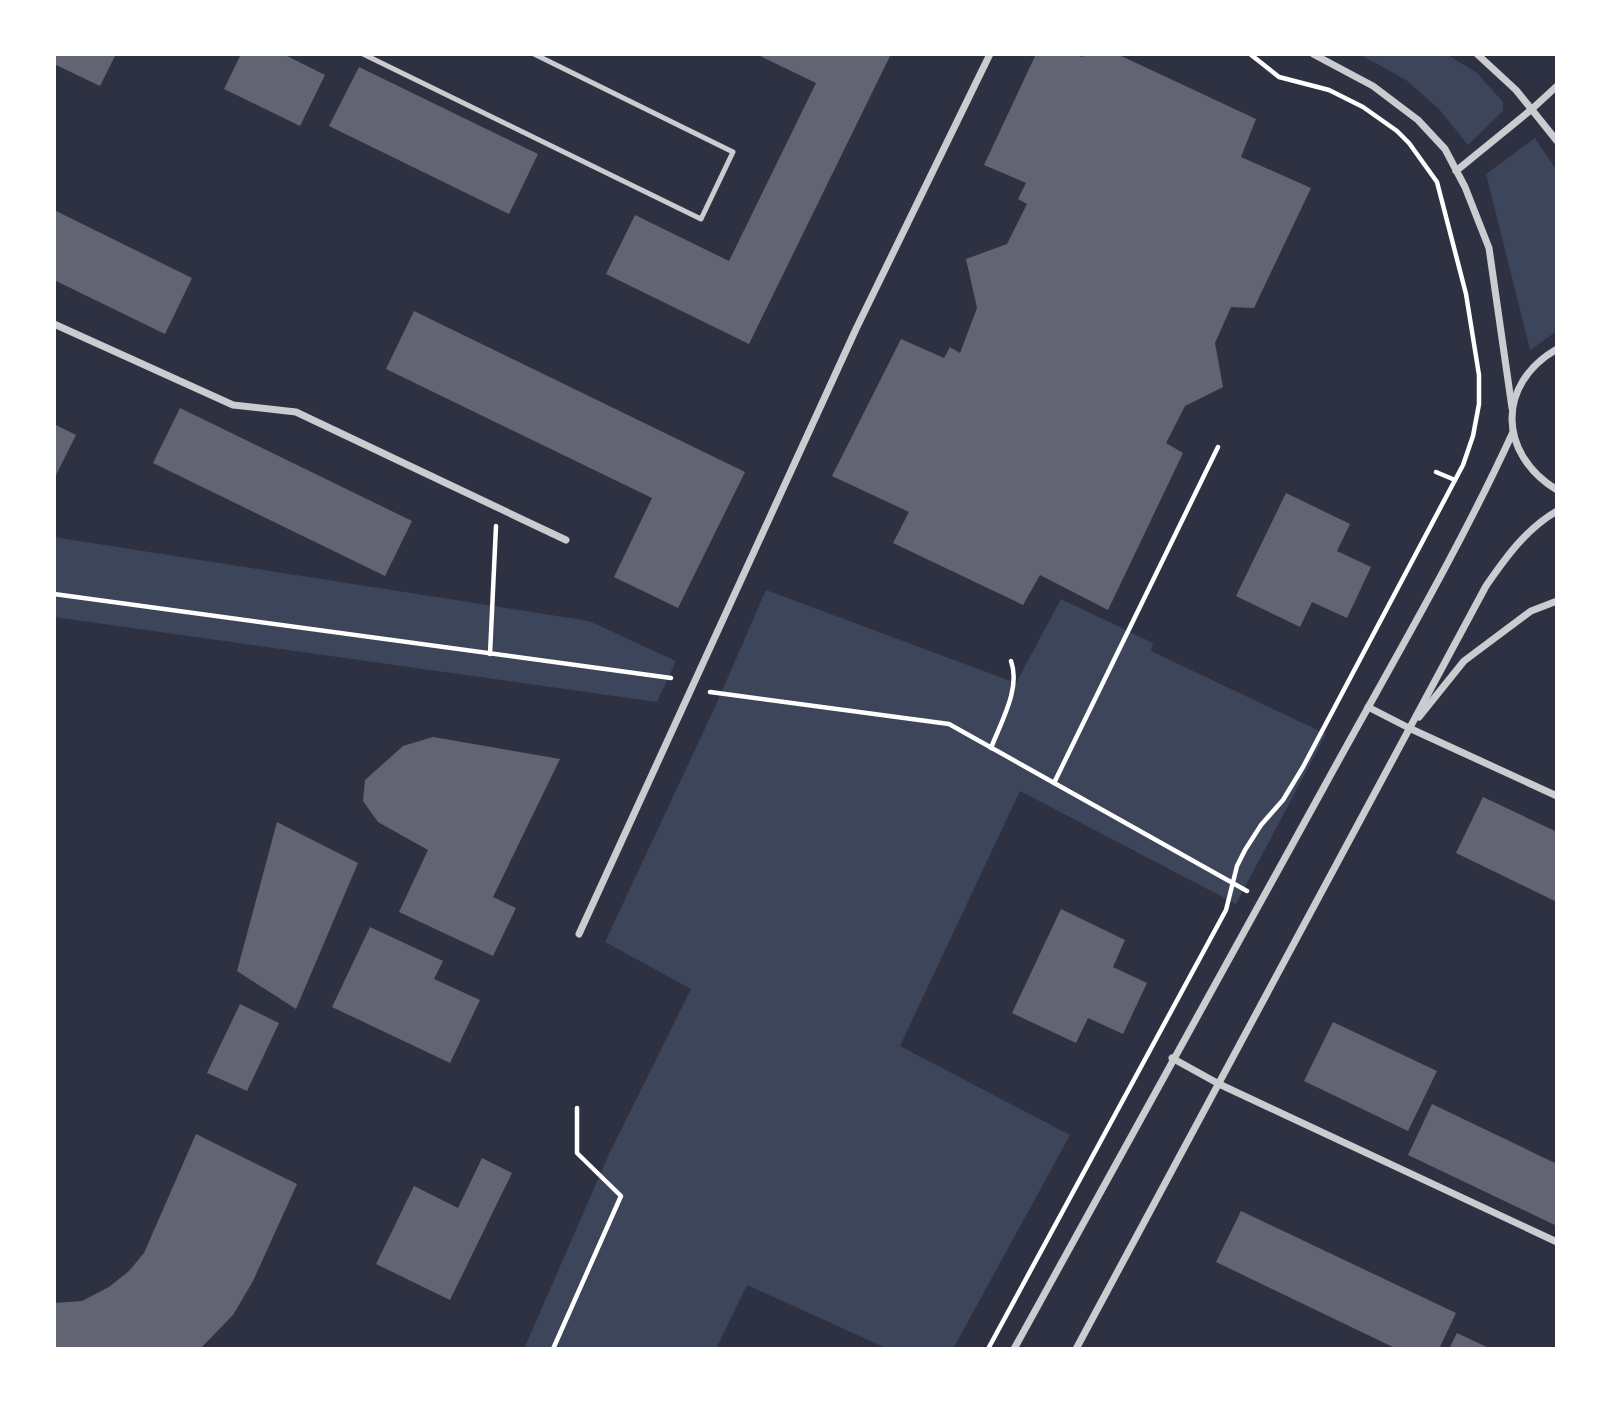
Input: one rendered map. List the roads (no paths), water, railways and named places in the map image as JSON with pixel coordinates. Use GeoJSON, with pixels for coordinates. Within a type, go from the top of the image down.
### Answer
{"type":"FeatureCollection","features":[{"type":"Feature","properties":{"kind":"street"},"geometry":{"type":"LineString","coordinates":[[579,934],[850,341],[990,54]]}},
{"type":"Feature","properties":{"kind":"street"},"geometry":{"type":"LineString","coordinates":[[1313,54],[1373,86],[1418,120],[1445,149],[1489,248],[1513,408],[1513,432],[1521,456],[1536,476],[1557,491]]}},
{"type":"Feature","properties":{"kind":"street"},"geometry":{"type":"LineString","coordinates":[[1477,54],[1516,90],[1557,141]]}},
{"type":"Feature","properties":{"kind":"street"},"geometry":{"type":"LineString","coordinates":[[1456,171],[1557,86]]}},
{"type":"Feature","properties":{"kind":"street"},"geometry":{"type":"LineString","coordinates":[[54,324],[233,405],[296,412],[566,540]]}},
{"type":"Feature","properties":{"kind":"street"},"geometry":{"type":"LineString","coordinates":[[1513,408],[1521,384],[1535,364],[1557,349]]}},
{"type":"Feature","properties":{"kind":"street"},"geometry":{"type":"LineString","coordinates":[[1014,1349],[1477,506],[1513,432]]}},
{"type":"Feature","properties":{"kind":"street"},"geometry":{"type":"LineString","coordinates":[[1076,1349],[1486,586],[1523,538],[1557,511]]}},
{"type":"Feature","properties":{"kind":"street"},"geometry":{"type":"LineString","coordinates":[[1409,728],[1464,661],[1531,611],[1557,601]]}},
{"type":"Feature","properties":{"kind":"street"},"geometry":{"type":"LineString","coordinates":[[1368,706],[1409,728],[1557,796]]}},
{"type":"Feature","properties":{"kind":"street"},"geometry":{"type":"LineString","coordinates":[[1172,1058],[1219,1084],[1557,1242]]}},
{"type":"Feature","properties":{"kind":"lane"},"geometry":{"type":"LineString","coordinates":[[363,54],[701,219],[733,152],[534,54]]}}]}
